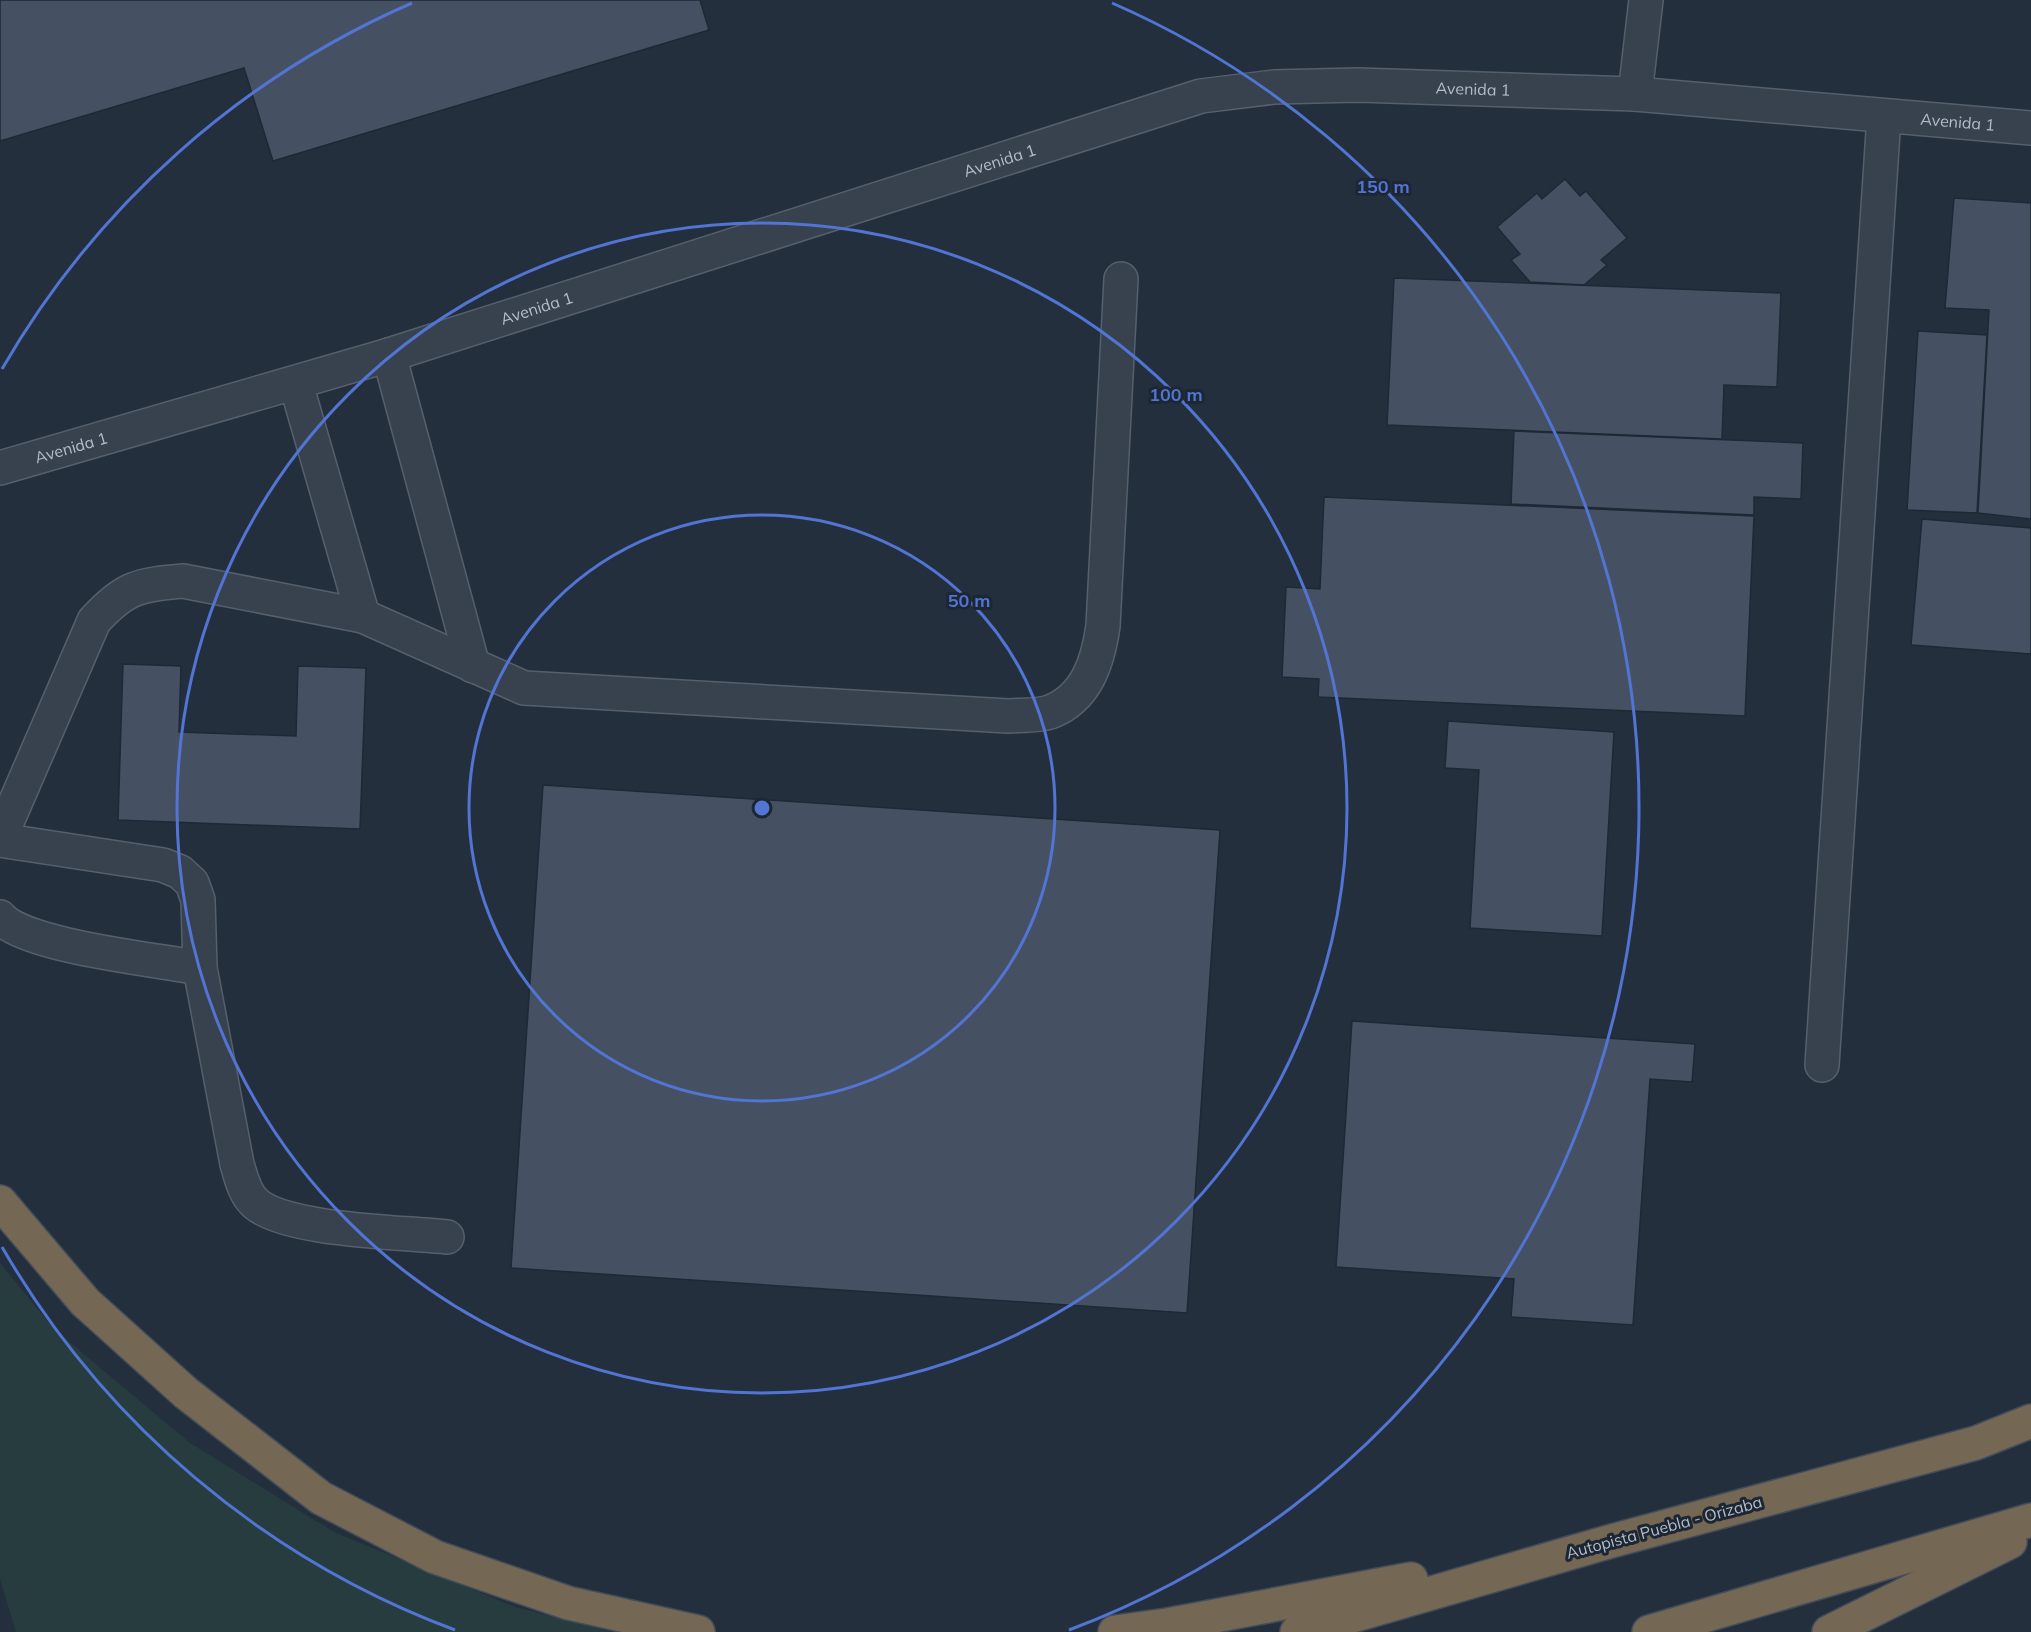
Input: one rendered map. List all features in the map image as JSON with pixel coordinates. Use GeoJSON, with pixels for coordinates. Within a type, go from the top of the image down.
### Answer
{"type":"FeatureCollection","features":[{"type":"Feature","properties":{"kind":"highway"},"geometry":{"type":"LineString","coordinates":[[0,1202],[85,1302],[186,1393],[321,1498],[435,1557],[568,1603],[698,1632]]}},
{"type":"Feature","properties":{"kind":"highway","name":"Autopista Puebla - Orizaba"},"geometry":{"type":"LineString","coordinates":[[1297,1632],[1608,1542],[1977,1443],[2031,1420]]}},
{"type":"Feature","properties":{"kind":"highway"},"geometry":{"type":"LineString","coordinates":[[1649,1632],[2031,1520]]}},
{"type":"Feature","properties":{"kind":"highway"},"geometry":{"type":"LineString","coordinates":[[1829,1632],[2031,1532]]}},
{"type":"Feature","properties":{"kind":"highway"},"geometry":{"type":"LineString","coordinates":[[1115,1632],[1167,1625],[1608,1542]]}},
{"type":"Feature","properties":{"kind":"street"},"geometry":{"type":"LineString","coordinates":[[1635,94],[1646,0]]}},
{"type":"Feature","properties":{"kind":"street","name":"Avenida 1"},"geometry":{"type":"LineString","coordinates":[[0,468],[296,384],[1201,96],[1274,87],[1358,85],[1635,94],[2031,128]]}},
{"type":"Feature","properties":{"kind":"street"},"geometry":{"type":"LineString","coordinates":[[1822,1065],[1884,116]]}},
{"type":"Feature","properties":{"kind":"street"},"geometry":{"type":"LineString","coordinates":[[447,1237],[300,1222],[271,1215],[253,1201],[244,1185],[237,1164],[200,968],[198,900],[192,884],[180,872],[145,861],[0,839],[94,621],[113,600],[132,589],[183,581],[363,616],[524,688],[1008,716],[1049,712],[1076,694],[1094,669],[1103,626],[1121,279]]}},
{"type":"Feature","properties":{"kind":"street"},"geometry":{"type":"LineString","coordinates":[[388,355],[473,666]]}},
{"type":"Feature","properties":{"kind":"street"},"geometry":{"type":"LineString","coordinates":[[296,384],[363,616]]}},
{"type":"Feature","properties":{"kind":"street"},"geometry":{"type":"LineString","coordinates":[[0,917],[6,924],[26,934],[53,941],[200,968]]}},
{"type":"Feature","properties":{"kind":"green space"},"geometry":{"type":"Polygon","coordinates":[[[0,1263],[54,1329],[190,1443],[334,1532],[515,1607],[612,1632],[16,1632],[0,1579],[0,1263]]]}},
{"type":"Feature","properties":{"kind":"building"},"geometry":{"type":"Polygon","coordinates":[[[0,0],[700,0],[709,30],[273,161],[244,68],[0,141],[0,0]]]}},
{"type":"Feature","properties":{"kind":"building"},"geometry":{"type":"Polygon","coordinates":[[[1565,179],[1580,196],[1586,191],[1627,238],[1601,260],[1607,265],[1584,285],[1530,282],[1511,260],[1520,254],[1497,227],[1537,193],[1542,199],[1565,179]]]}},
{"type":"Feature","properties":{"kind":"building"},"geometry":{"type":"Polygon","coordinates":[[[1954,198],[2031,203],[2031,519],[1978,513],[1989,310],[1945,308],[1954,198]]]}},
{"type":"Feature","properties":{"kind":"building"},"geometry":{"type":"Polygon","coordinates":[[[1394,278],[1781,293],[1777,387],[1724,385],[1722,439],[1387,425],[1394,278]]]}},
{"type":"Feature","properties":{"kind":"building"},"geometry":{"type":"Polygon","coordinates":[[[1918,331],[1987,335],[1977,513],[1907,510],[1918,331]]]}},
{"type":"Feature","properties":{"kind":"building"},"geometry":{"type":"Polygon","coordinates":[[[1514,431],[1803,443],[1801,499],[1754,497],[1754,515],[1511,504],[1514,431]]]}},
{"type":"Feature","properties":{"kind":"building"},"geometry":{"type":"Polygon","coordinates":[[[1324,497],[1754,516],[1745,716],[1318,697],[1319,679],[1282,677],[1286,587],[1320,589],[1324,497]]]}},
{"type":"Feature","properties":{"kind":"building"},"geometry":{"type":"Polygon","coordinates":[[[1922,519],[2031,528],[2031,654],[1911,645],[1922,519]]]}},
{"type":"Feature","properties":{"kind":"building"},"geometry":{"type":"Polygon","coordinates":[[[123,664],[181,666],[179,732],[296,736],[298,666],[366,668],[360,829],[118,820],[123,664]]]}},
{"type":"Feature","properties":{"kind":"building"},"geometry":{"type":"Polygon","coordinates":[[[1448,721],[1614,732],[1602,936],[1470,928],[1479,770],[1445,768],[1448,721]]]}},
{"type":"Feature","properties":{"kind":"building"},"geometry":{"type":"Polygon","coordinates":[[[543,785],[1220,830],[1187,1313],[511,1268],[543,785]]]}},
{"type":"Feature","properties":{"kind":"building"},"geometry":{"type":"Polygon","coordinates":[[[1352,1021],[1695,1044],[1692,1082],[1650,1079],[1633,1325],[1511,1317],[1514,1279],[1336,1267],[1352,1021]]]}}]}
